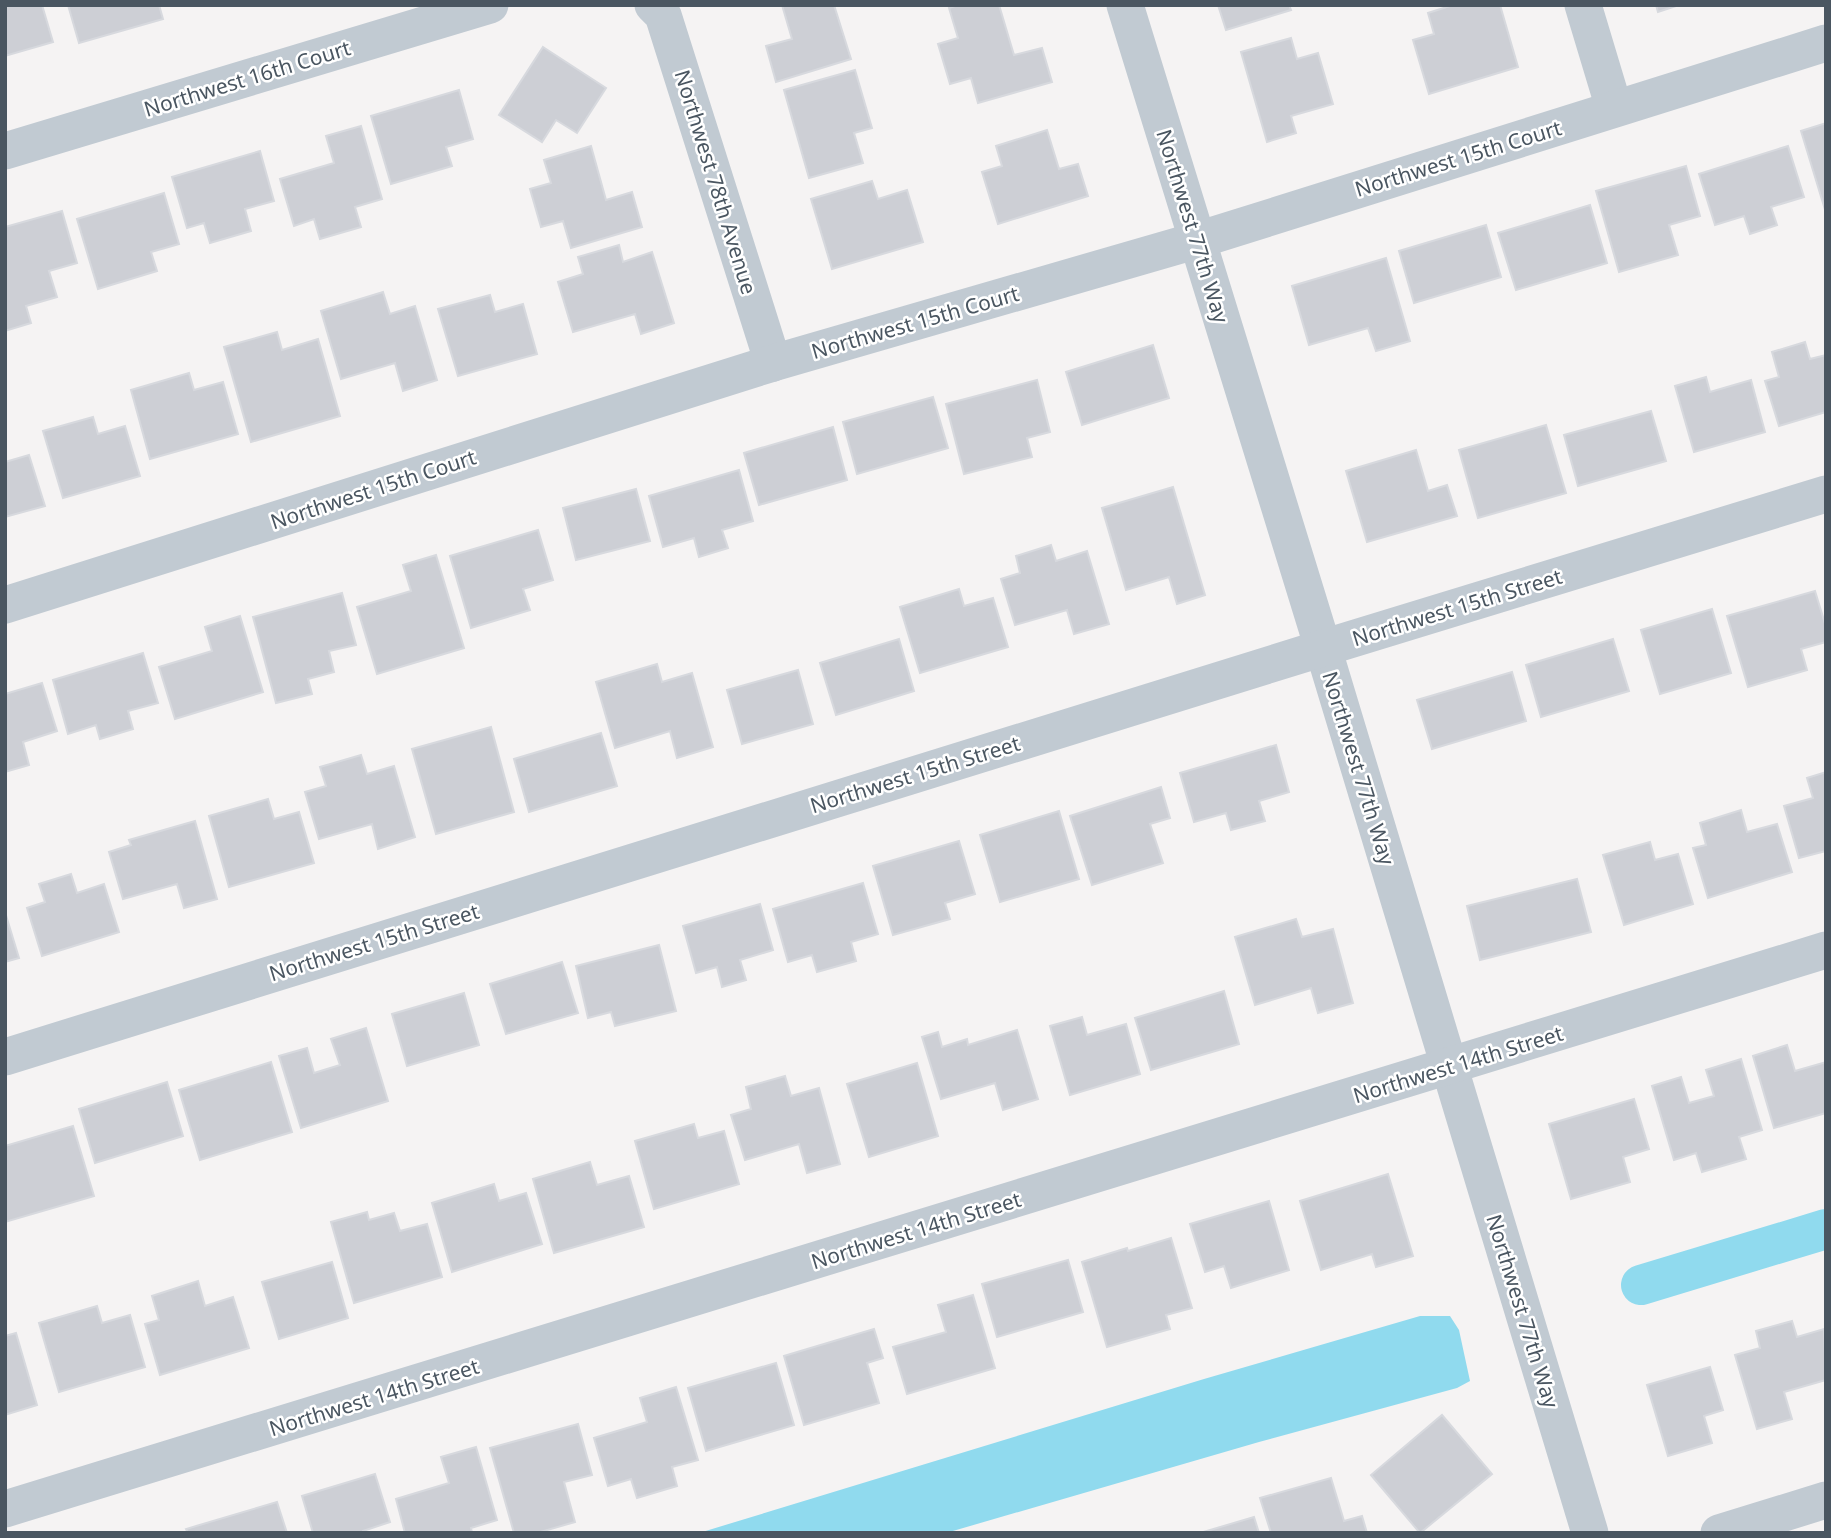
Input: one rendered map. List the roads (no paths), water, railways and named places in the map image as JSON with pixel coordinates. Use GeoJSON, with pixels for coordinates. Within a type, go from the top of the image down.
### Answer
{"type":"FeatureCollection","features":[{"type":"Feature","properties":{"kind":"street","name":"Northwest 16th Court"},"geometry":{"type":"LineString","coordinates":[[5,150],[490,5]]}},
{"type":"Feature","properties":{"kind":"street","name":"Northwest 78th Avenue"},"geometry":{"type":"LineString","coordinates":[[653,5],[663,15],[772,363]]}},
{"type":"Feature","properties":{"kind":"street","name":"Northwest 77th Way"},"geometry":{"type":"LineString","coordinates":[[1125,5],[1323,648],[1590,1533]]}},
{"type":"Feature","properties":{"kind":"street"},"geometry":{"type":"LineString","coordinates":[[1583,5],[1614,108]]}},
{"type":"Feature","properties":{"kind":"street","name":"Northwest 15th Court"},"geometry":{"type":"LineString","coordinates":[[5,605],[772,363],[1198,240],[1826,43]]}},
{"type":"Feature","properties":{"kind":"street","name":"Northwest 15th Street"},"geometry":{"type":"LineString","coordinates":[[5,1057],[1826,494]]}},
{"type":"Feature","properties":{"kind":"street","name":"Northwest 14th Street"},"geometry":{"type":"LineString","coordinates":[[5,1509],[1826,950]]}},
{"type":"Feature","properties":{"kind":"street"},"geometry":{"type":"LineString","coordinates":[[1719,1533],[1826,1500]]}},
{"type":"Feature","properties":{"kind":"water"},"geometry":{"type":"Polygon","coordinates":[[[1420,1316],[1450,1316],[1459,1330],[1470,1381],[1457,1388],[1259,1442],[946,1533],[699,1533],[1204,1379],[1420,1316]]]}},
{"type":"Feature","properties":{"kind":"waterway"},"geometry":{"type":"LineString","coordinates":[[1641,1285],[1826,1229]]}}]}
